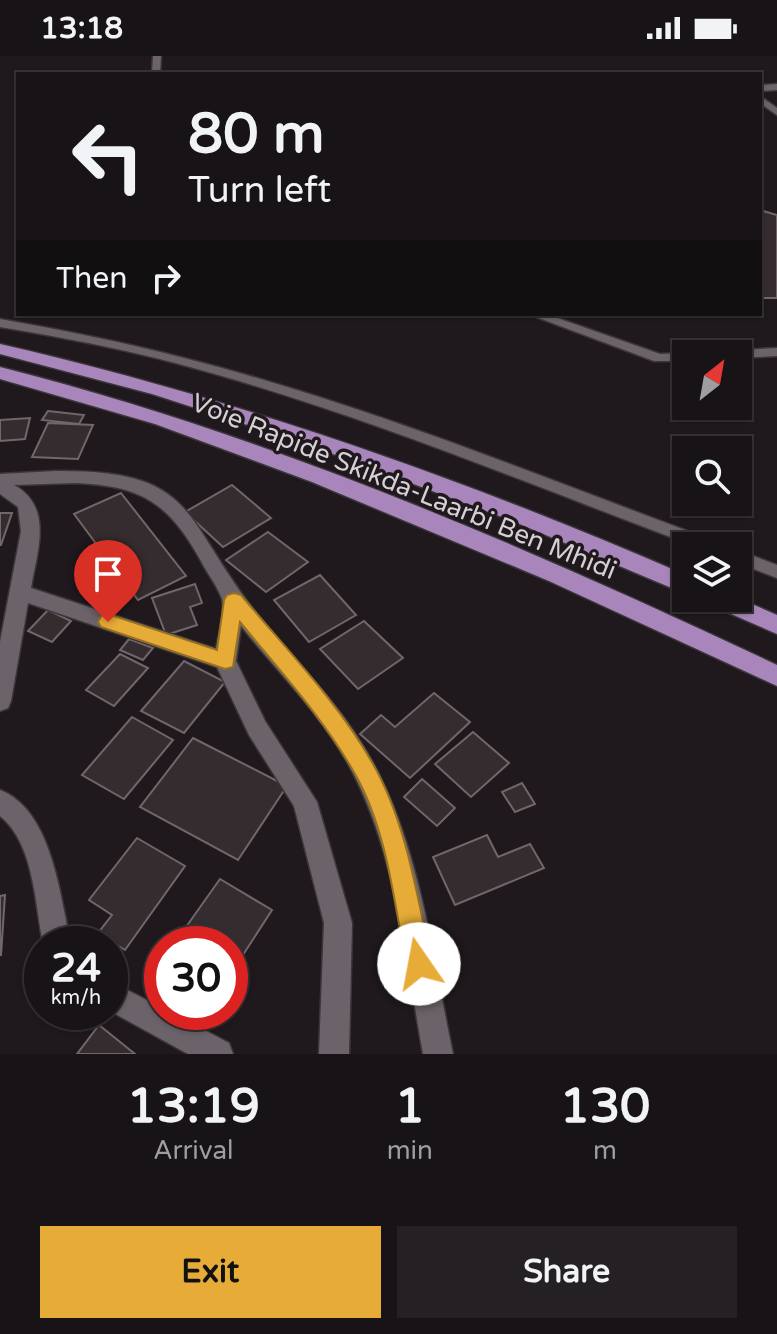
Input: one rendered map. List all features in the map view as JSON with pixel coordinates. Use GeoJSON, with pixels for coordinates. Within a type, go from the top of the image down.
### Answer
{"type":"FeatureCollection","features":[{"type":"Feature","properties":{"kind":"highway","name":"Voie Rapide Skikda-Laarbi Ben Mhidi"},"geometry":{"type":"LineString","coordinates":[[0,349],[120,377],[277,426],[528,518],[672,579]]}},
{"type":"Feature","properties":{"kind":"highway","name":"Voie Rapide Skikda-Laarbi Ben Mhidi"},"geometry":{"type":"LineString","coordinates":[[0,373],[102,401],[246,447],[516,557],[777,676]]}},
{"type":"Feature","properties":{"kind":"highway"},"geometry":{"type":"LineString","coordinates":[[748,612],[777,625]]}},
{"type":"Feature","properties":{"kind":"street"},"geometry":{"type":"LineString","coordinates":[[0,480],[33,477],[125,480],[176,506],[234,600],[322,707],[365,771],[393,843],[438,1054]]}},
{"type":"Feature","properties":{"kind":"street"},"geometry":{"type":"LineString","coordinates":[[0,486],[21,497],[31,508],[31,531],[0,701]]}},
{"type":"Feature","properties":{"kind":"street"},"geometry":{"type":"LineString","coordinates":[[20,592],[225,661]]}},
{"type":"Feature","properties":{"kind":"street"},"geometry":{"type":"LineString","coordinates":[[234,600],[225,661],[257,728],[305,802],[338,923],[334,1054]]}},
{"type":"Feature","properties":{"kind":"street"},"geometry":{"type":"LineString","coordinates":[[0,801],[19,816],[39,857],[53,926]]}},
{"type":"Feature","properties":{"kind":"street"},"geometry":{"type":"LineString","coordinates":[[128,1005],[218,1054]]}},
{"type":"Feature","properties":{"kind":"lane"},"geometry":{"type":"LineString","coordinates":[[43,330],[44,316]]}},
{"type":"Feature","properties":{"kind":"lane"},"geometry":{"type":"LineString","coordinates":[[540,316],[659,358],[672,358]]}},
{"type":"Feature","properties":{"kind":"lane"},"geometry":{"type":"LineString","coordinates":[[0,323],[210,369],[359,418],[672,532]]}},
{"type":"Feature","properties":{"kind":"lane"},"geometry":{"type":"LineString","coordinates":[[752,353],[777,352]]}},
{"type":"Feature","properties":{"kind":"lane"},"geometry":{"type":"LineString","coordinates":[[752,562],[777,572]]}},
{"type":"Feature","properties":{"kind":"building"},"geometry":{"type":"Polygon","coordinates":[[[762,211],[777,215],[777,298],[762,298],[762,211]]]}},
{"type":"Feature","properties":{"kind":"building"},"geometry":{"type":"Polygon","coordinates":[[[48,411],[84,415],[79,424],[42,420],[48,411]]]}},
{"type":"Feature","properties":{"kind":"building"},"geometry":{"type":"Polygon","coordinates":[[[30,418],[25,439],[0,441],[0,420],[30,418]]]}},
{"type":"Feature","properties":{"kind":"building"},"geometry":{"type":"Polygon","coordinates":[[[48,423],[93,425],[78,459],[32,457],[48,423]]]}},
{"type":"Feature","properties":{"kind":"building"},"geometry":{"type":"Polygon","coordinates":[[[232,485],[271,518],[223,547],[185,512],[232,485]]]}},
{"type":"Feature","properties":{"kind":"building"},"geometry":{"type":"Polygon","coordinates":[[[121,493],[186,576],[138,600],[74,514],[121,493]]]}},
{"type":"Feature","properties":{"kind":"building"},"geometry":{"type":"Polygon","coordinates":[[[0,513],[12,513],[1,545],[0,545],[0,513]]]}},
{"type":"Feature","properties":{"kind":"building"},"geometry":{"type":"Polygon","coordinates":[[[268,532],[308,562],[266,592],[226,560],[268,532]]]}},
{"type":"Feature","properties":{"kind":"building"},"geometry":{"type":"Polygon","coordinates":[[[320,575],[356,615],[309,642],[274,600],[320,575]]]}},
{"type":"Feature","properties":{"kind":"building"},"geometry":{"type":"Polygon","coordinates":[[[195,584],[202,603],[190,607],[197,625],[166,635],[152,598],[195,584]]]}},
{"type":"Feature","properties":{"kind":"building"},"geometry":{"type":"Polygon","coordinates":[[[48,610],[71,621],[52,642],[28,631],[48,610]]]}},
{"type":"Feature","properties":{"kind":"building"},"geometry":{"type":"Polygon","coordinates":[[[364,621],[403,658],[358,689],[320,649],[364,621]]]}},
{"type":"Feature","properties":{"kind":"building"},"geometry":{"type":"Polygon","coordinates":[[[129,639],[153,648],[143,660],[120,650],[129,639]]]}},
{"type":"Feature","properties":{"kind":"building"},"geometry":{"type":"Polygon","coordinates":[[[120,654],[148,668],[114,706],[86,690],[120,654]]]}},
{"type":"Feature","properties":{"kind":"building"},"geometry":{"type":"Polygon","coordinates":[[[184,661],[225,682],[184,733],[141,711],[184,661]]]}},
{"type":"Feature","properties":{"kind":"building"},"geometry":{"type":"Polygon","coordinates":[[[434,693],[470,722],[410,778],[360,734],[381,715],[395,727],[434,693]]]}},
{"type":"Feature","properties":{"kind":"building"},"geometry":{"type":"Polygon","coordinates":[[[132,717],[173,740],[124,799],[82,775],[132,717]]]}},
{"type":"Feature","properties":{"kind":"building"},"geometry":{"type":"Polygon","coordinates":[[[473,732],[509,763],[471,797],[435,764],[473,732]]]}},
{"type":"Feature","properties":{"kind":"building"},"geometry":{"type":"Polygon","coordinates":[[[193,738],[287,786],[238,860],[140,807],[193,738]]]}},
{"type":"Feature","properties":{"kind":"building"},"geometry":{"type":"Polygon","coordinates":[[[422,779],[455,808],[437,826],[404,797],[422,779]]]}},
{"type":"Feature","properties":{"kind":"building"},"geometry":{"type":"Polygon","coordinates":[[[522,783],[535,804],[515,812],[502,792],[522,783]]]}},
{"type":"Feature","properties":{"kind":"building"},"geometry":{"type":"Polygon","coordinates":[[[487,835],[498,857],[530,844],[544,868],[455,905],[433,857],[487,835]]]}},
{"type":"Feature","properties":{"kind":"building"},"geometry":{"type":"Polygon","coordinates":[[[137,838],[185,866],[128,946],[128,926],[103,926],[112,915],[89,900],[137,838]]]}},
{"type":"Feature","properties":{"kind":"building"},"geometry":{"type":"Polygon","coordinates":[[[220,879],[272,910],[248,947],[248,926],[187,926],[220,879]]]}},
{"type":"Feature","properties":{"kind":"building"},"geometry":{"type":"Polygon","coordinates":[[[5,895],[1,955],[0,955],[0,896],[5,895]]]}},
{"type":"Feature","properties":{"kind":"building"},"geometry":{"type":"Polygon","coordinates":[[[95,1030],[105,1030],[135,1054],[77,1054],[95,1030]]]}},
{"type":"Feature","properties":{"kind":"route"},"geometry":{"type":"LineString","coordinates":[[108,622],[225,661],[234,600],[322,707],[365,771],[393,843],[419,964]]}}]}
